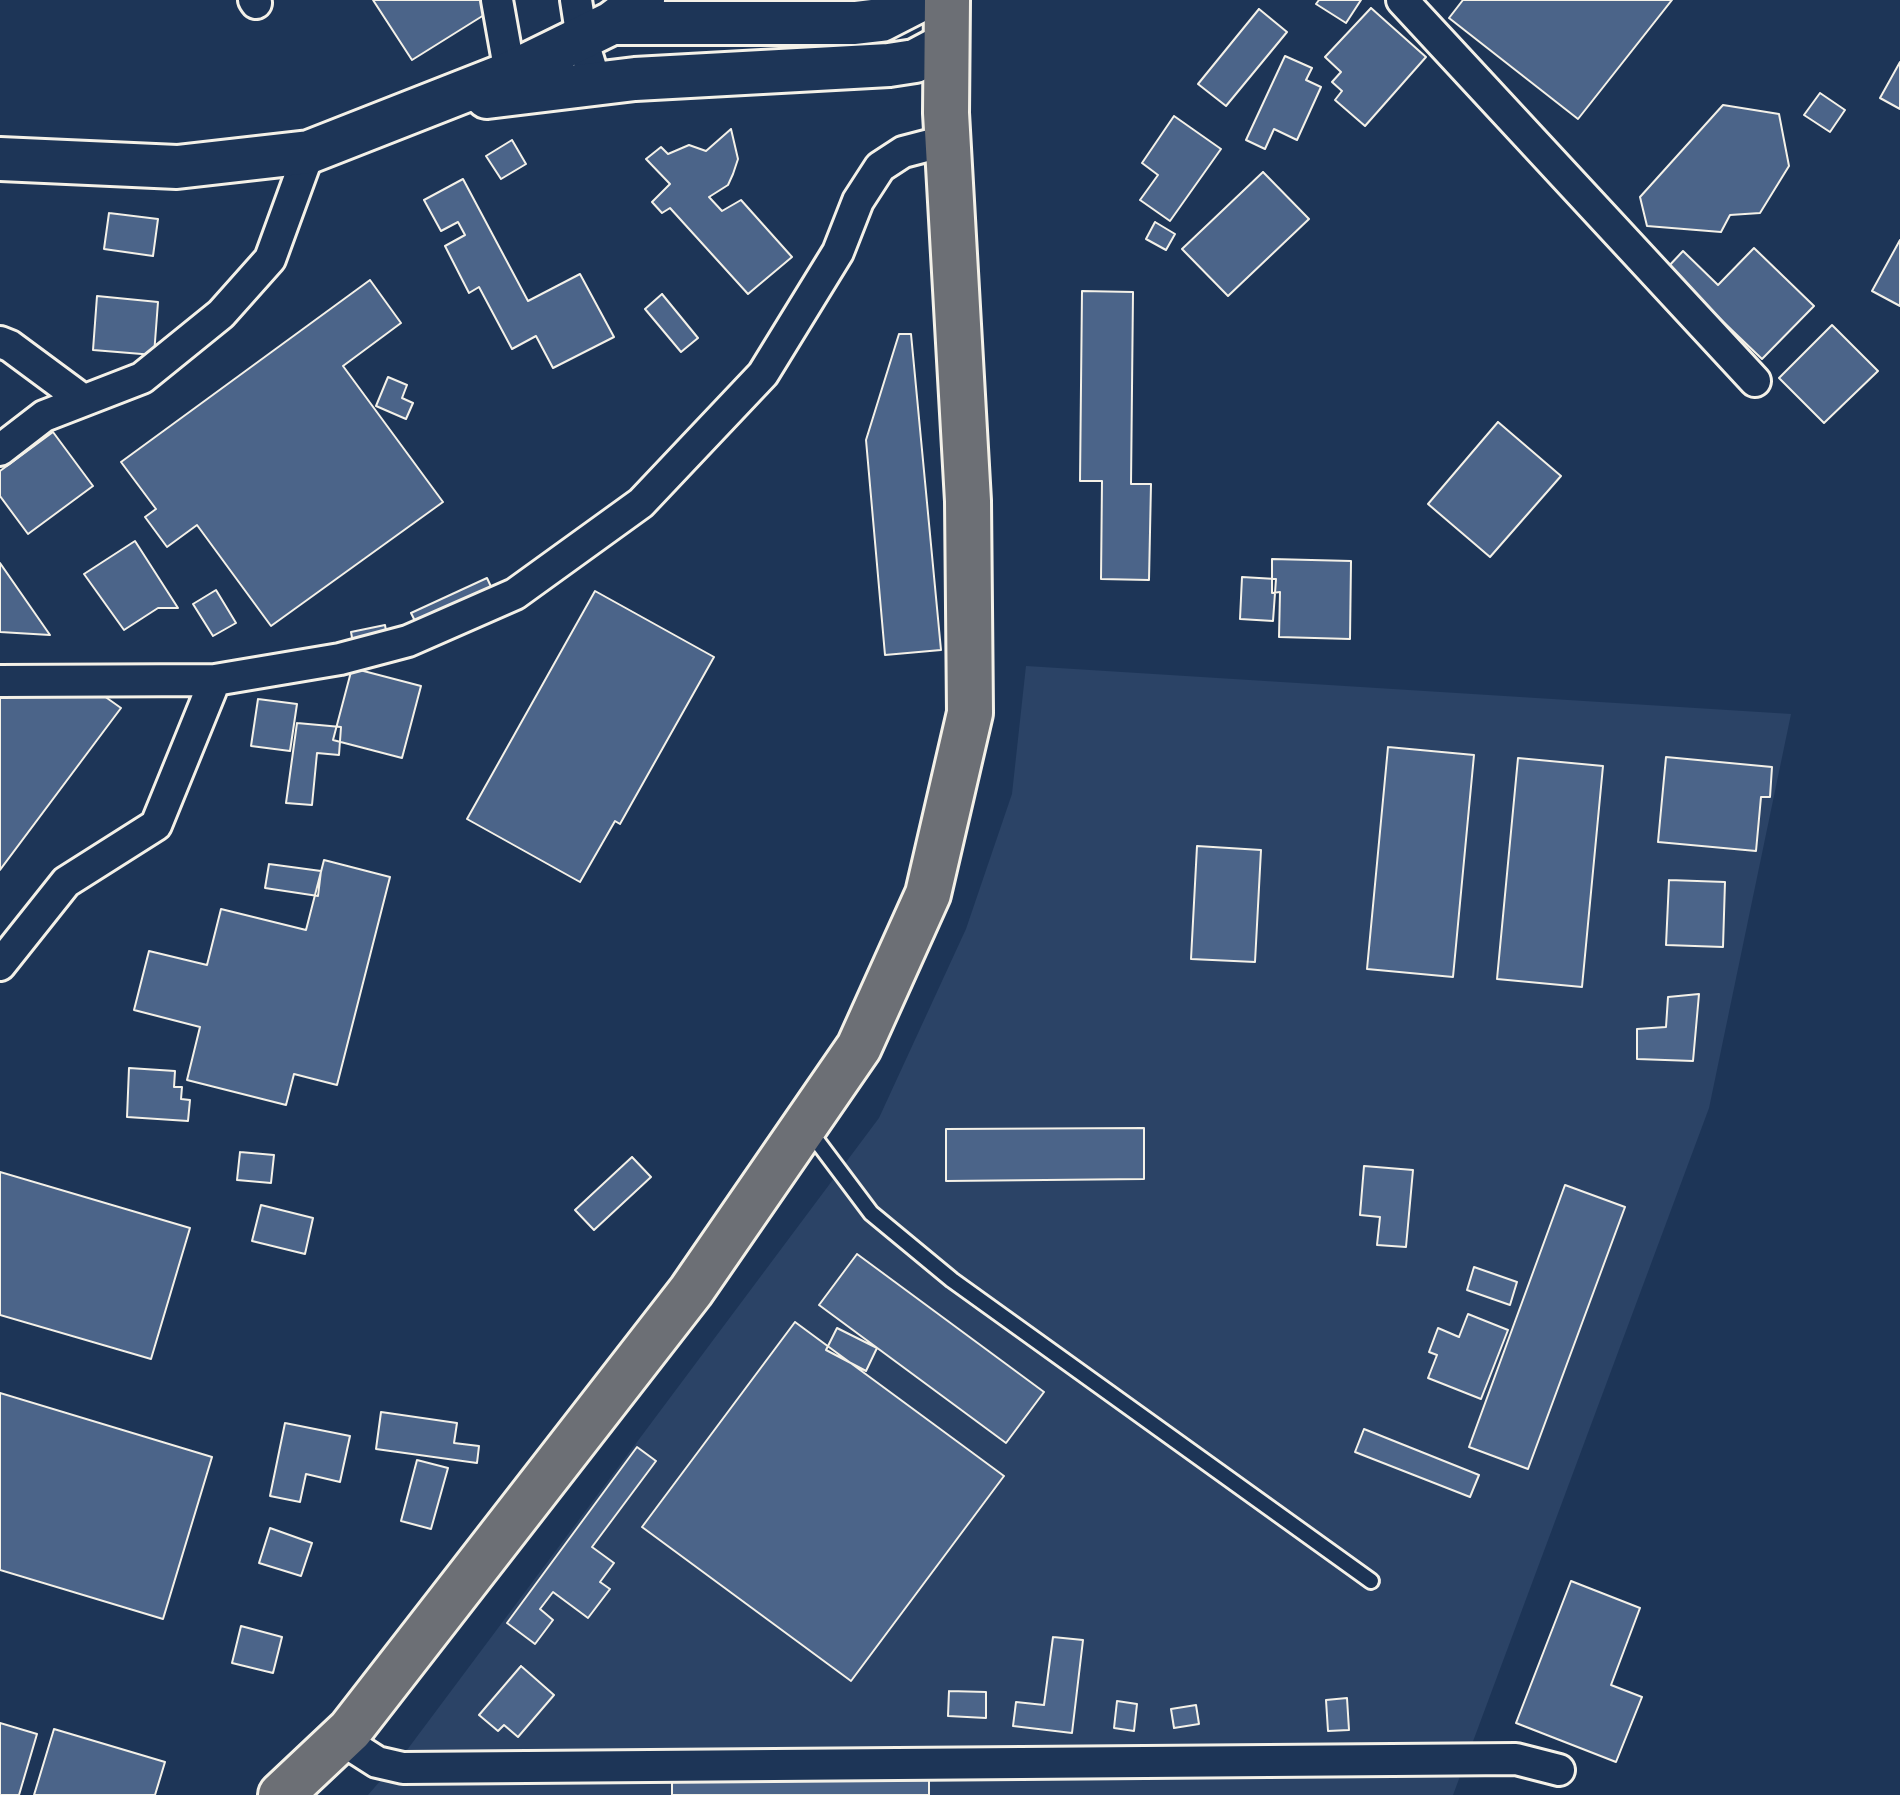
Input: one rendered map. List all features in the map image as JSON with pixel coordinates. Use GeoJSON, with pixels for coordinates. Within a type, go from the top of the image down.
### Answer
{"type":"FeatureCollection","features":[{"type":"Feature","properties":{"kind":"main road"},"geometry":{"type":"LineString","coordinates":[[0,159],[177,167],[309,152],[510,73],[603,15],[855,23],[881,20],[920,0]]}},
{"type":"Feature","properties":{"kind":"main road"},"geometry":{"type":"LineString","coordinates":[[281,1795],[341,1739],[691,1291],[859,1047],[928,894],[970,713],[968,501],[946,113],[947,0]]}},
{"type":"Feature","properties":{"kind":"main road"},"geometry":{"type":"LineString","coordinates":[[426,104],[635,79],[889,65],[915,61],[947,44]]}},
{"type":"Feature","properties":{"kind":"street"},"geometry":{"type":"LineString","coordinates":[[497,0],[510,73]]}},
{"type":"Feature","properties":{"kind":"street"},"geometry":{"type":"LineString","coordinates":[[1402,0],[1755,381]]}},
{"type":"Feature","properties":{"kind":"street"},"geometry":{"type":"LineString","coordinates":[[596,84],[603,15]]}},
{"type":"Feature","properties":{"kind":"street"},"geometry":{"type":"LineString","coordinates":[[0,681],[215,680],[340,659],[408,641],[515,594],[641,503],[763,374],[838,252],[858,201],[880,167],[903,152],[949,140]]}},
{"type":"Feature","properties":{"kind":"street"},"geometry":{"type":"LineString","coordinates":[[0,450],[44,416],[142,378],[221,314],[270,259],[309,152]]}},
{"type":"Feature","properties":{"kind":"street"},"geometry":{"type":"LineString","coordinates":[[0,342],[10,346],[83,400]]}},
{"type":"Feature","properties":{"kind":"street"},"geometry":{"type":"LineString","coordinates":[[0,965],[66,882],[156,825],[215,680]]}},
{"type":"Feature","properties":{"kind":"street"},"geometry":{"type":"LineString","coordinates":[[341,1739],[377,1762],[403,1768],[1516,1759],[1559,1770]]}},
{"type":"Feature","properties":{"kind":"lane"},"geometry":{"type":"LineString","coordinates":[[805,1126],[871,1213],[952,1280],[1371,1581]]}},
{"type":"Feature","properties":{"kind":"shaded area"},"geometry":{"type":"Polygon","coordinates":[[[1026,666],[1791,714],[1709,1108],[1453,1795],[368,1795],[407,1750],[879,1118],[966,929],[1012,794],[1026,666]]]}},
{"type":"Feature","properties":{"kind":"building"},"geometry":{"type":"Polygon","coordinates":[[[373,0],[486,0],[492,10],[412,60],[373,0]]]}},
{"type":"Feature","properties":{"kind":"building"},"geometry":{"type":"Polygon","coordinates":[[[1319,0],[1361,0],[1346,23],[1316,4],[1319,0]]]}},
{"type":"Feature","properties":{"kind":"building"},"geometry":{"type":"Polygon","coordinates":[[[1463,0],[1672,0],[1578,119],[1449,18],[1463,0]]]}},
{"type":"Feature","properties":{"kind":"building"},"geometry":{"type":"Polygon","coordinates":[[[1371,8],[1426,57],[1365,126],[1335,100],[1342,91],[1332,82],[1341,72],[1325,57],[1371,8]]]}},
{"type":"Feature","properties":{"kind":"building"},"geometry":{"type":"Polygon","coordinates":[[[1259,9],[1287,32],[1226,106],[1198,84],[1259,9]]]}},
{"type":"Feature","properties":{"kind":"building"},"geometry":{"type":"Polygon","coordinates":[[[1285,56],[1312,68],[1306,80],[1321,87],[1297,140],[1274,129],[1265,149],[1246,140],[1285,56]]]}},
{"type":"Feature","properties":{"kind":"building"},"geometry":{"type":"Polygon","coordinates":[[[1900,62],[1900,109],[1880,98],[1900,62]]]}},
{"type":"Feature","properties":{"kind":"building"},"geometry":{"type":"Polygon","coordinates":[[[1820,93],[1845,110],[1830,132],[1804,115],[1820,93]]]}},
{"type":"Feature","properties":{"kind":"building"},"geometry":{"type":"Polygon","coordinates":[[[1723,105],[1779,114],[1789,166],[1760,213],[1730,215],[1721,232],[1647,226],[1640,197],[1723,105]]]}},
{"type":"Feature","properties":{"kind":"building"},"geometry":{"type":"Polygon","coordinates":[[[1174,116],[1221,149],[1170,221],[1140,200],[1158,175],[1142,163],[1174,116]]]}},
{"type":"Feature","properties":{"kind":"building"},"geometry":{"type":"Polygon","coordinates":[[[731,129],[738,159],[728,185],[709,197],[722,211],[741,200],[792,257],[748,294],[670,208],[662,213],[652,202],[670,184],[646,159],[661,147],[668,154],[689,145],[706,151],[731,129]]]}},
{"type":"Feature","properties":{"kind":"building"},"geometry":{"type":"Polygon","coordinates":[[[512,140],[526,164],[501,179],[486,156],[512,140]]]}},
{"type":"Feature","properties":{"kind":"building"},"geometry":{"type":"Polygon","coordinates":[[[1263,172],[1309,219],[1228,296],[1182,249],[1263,172]]]}},
{"type":"Feature","properties":{"kind":"building"},"geometry":{"type":"Polygon","coordinates":[[[463,179],[528,301],[580,274],[614,337],[553,368],[536,336],[512,349],[479,287],[469,293],[445,246],[465,235],[458,222],[441,231],[424,200],[463,179]]]}},
{"type":"Feature","properties":{"kind":"building"},"geometry":{"type":"Polygon","coordinates":[[[109,213],[158,219],[153,256],[104,249],[109,213]]]}},
{"type":"Feature","properties":{"kind":"building"},"geometry":{"type":"Polygon","coordinates":[[[1155,222],[1175,234],[1166,250],[1146,239],[1155,222]]]}},
{"type":"Feature","properties":{"kind":"building"},"geometry":{"type":"Polygon","coordinates":[[[1900,240],[1900,306],[1872,291],[1900,240]]]}},
{"type":"Feature","properties":{"kind":"building"},"geometry":{"type":"Polygon","coordinates":[[[1754,248],[1814,306],[1762,359],[1667,268],[1683,251],[1718,285],[1754,248]]]}},
{"type":"Feature","properties":{"kind":"building"},"geometry":{"type":"Polygon","coordinates":[[[370,280],[401,323],[343,366],[443,502],[271,626],[197,525],[167,547],[145,517],[156,509],[121,462],[370,280]]]}},
{"type":"Feature","properties":{"kind":"building"},"geometry":{"type":"Polygon","coordinates":[[[1082,291],[1133,292],[1131,484],[1151,484],[1149,580],[1101,579],[1102,481],[1080,481],[1082,291]]]}},
{"type":"Feature","properties":{"kind":"building"},"geometry":{"type":"Polygon","coordinates":[[[662,294],[698,338],[681,352],[645,309],[662,294]]]}},
{"type":"Feature","properties":{"kind":"building"},"geometry":{"type":"Polygon","coordinates":[[[97,296],[158,302],[154,355],[93,350],[97,296]]]}},
{"type":"Feature","properties":{"kind":"building"},"geometry":{"type":"Polygon","coordinates":[[[1832,325],[1878,371],[1824,423],[1779,378],[1832,325]]]}},
{"type":"Feature","properties":{"kind":"building"},"geometry":{"type":"Polygon","coordinates":[[[899,334],[911,334],[941,650],[885,655],[866,440],[899,334]]]}},
{"type":"Feature","properties":{"kind":"building"},"geometry":{"type":"Polygon","coordinates":[[[388,377],[407,385],[402,398],[413,403],[406,419],[376,406],[388,377]]]}},
{"type":"Feature","properties":{"kind":"building"},"geometry":{"type":"Polygon","coordinates":[[[1498,422],[1561,476],[1490,557],[1428,504],[1498,422]]]}},
{"type":"Feature","properties":{"kind":"building"},"geometry":{"type":"Polygon","coordinates":[[[53,432],[93,486],[28,534],[0,496],[0,471],[53,432]]]}},
{"type":"Feature","properties":{"kind":"building"},"geometry":{"type":"Polygon","coordinates":[[[135,541],[178,608],[158,608],[124,630],[84,574],[135,541]]]}},
{"type":"Feature","properties":{"kind":"building"},"geometry":{"type":"Polygon","coordinates":[[[1272,559],[1351,561],[1350,639],[1279,637],[1280,592],[1272,593],[1272,559]]]}},
{"type":"Feature","properties":{"kind":"building"},"geometry":{"type":"Polygon","coordinates":[[[0,563],[50,635],[0,632],[0,563]]]}},
{"type":"Feature","properties":{"kind":"building"},"geometry":{"type":"Polygon","coordinates":[[[1242,577],[1276,579],[1273,621],[1240,619],[1242,577]]]}},
{"type":"Feature","properties":{"kind":"building"},"geometry":{"type":"Polygon","coordinates":[[[487,578],[499,604],[424,639],[411,613],[487,578]]]}},
{"type":"Feature","properties":{"kind":"building"},"geometry":{"type":"Polygon","coordinates":[[[216,590],[236,623],[213,636],[193,604],[216,590]]]}},
{"type":"Feature","properties":{"kind":"building"},"geometry":{"type":"Polygon","coordinates":[[[595,591],[714,657],[620,824],[615,821],[580,882],[467,819],[595,591]]]}},
{"type":"Feature","properties":{"kind":"building"},"geometry":{"type":"Polygon","coordinates":[[[385,625],[389,647],[355,654],[351,632],[385,625]]]}},
{"type":"Feature","properties":{"kind":"building"},"geometry":{"type":"Polygon","coordinates":[[[352,668],[421,686],[402,758],[333,740],[352,668]]]}},
{"type":"Feature","properties":{"kind":"building"},"geometry":{"type":"Polygon","coordinates":[[[90,686],[121,708],[0,870],[0,693],[90,686]]]}},
{"type":"Feature","properties":{"kind":"building"},"geometry":{"type":"Polygon","coordinates":[[[258,699],[297,704],[290,751],[251,746],[258,699]]]}},
{"type":"Feature","properties":{"kind":"building"},"geometry":{"type":"Polygon","coordinates":[[[297,723],[341,727],[339,755],[317,753],[312,805],[286,803],[297,723]]]}},
{"type":"Feature","properties":{"kind":"building"},"geometry":{"type":"Polygon","coordinates":[[[1388,747],[1474,755],[1453,977],[1367,969],[1388,747]]]}},
{"type":"Feature","properties":{"kind":"building"},"geometry":{"type":"Polygon","coordinates":[[[1666,757],[1772,767],[1770,797],[1761,797],[1756,851],[1658,842],[1666,757]]]}},
{"type":"Feature","properties":{"kind":"building"},"geometry":{"type":"Polygon","coordinates":[[[1518,758],[1603,766],[1582,987],[1497,979],[1518,758]]]}},
{"type":"Feature","properties":{"kind":"building"},"geometry":{"type":"Polygon","coordinates":[[[1197,846],[1261,850],[1255,962],[1191,959],[1197,846]]]}},
{"type":"Feature","properties":{"kind":"building"},"geometry":{"type":"Polygon","coordinates":[[[324,860],[390,877],[337,1085],[294,1074],[286,1105],[187,1080],[200,1027],[134,1010],[149,951],[207,965],[221,909],[306,930],[324,860]]]}},
{"type":"Feature","properties":{"kind":"building"},"geometry":{"type":"Polygon","coordinates":[[[269,864],[321,871],[318,896],[265,888],[269,864]]]}},
{"type":"Feature","properties":{"kind":"building"},"geometry":{"type":"Polygon","coordinates":[[[1669,880],[1725,882],[1723,947],[1666,945],[1669,880]]]}},
{"type":"Feature","properties":{"kind":"building"},"geometry":{"type":"Polygon","coordinates":[[[1699,994],[1693,1061],[1637,1059],[1637,1029],[1666,1027],[1668,997],[1699,994]]]}},
{"type":"Feature","properties":{"kind":"building"},"geometry":{"type":"Polygon","coordinates":[[[129,1068],[175,1071],[174,1087],[182,1087],[181,1099],[190,1100],[188,1121],[127,1117],[129,1068]]]}},
{"type":"Feature","properties":{"kind":"building"},"geometry":{"type":"Polygon","coordinates":[[[1144,1128],[1144,1179],[946,1181],[946,1129],[1144,1128]]]}},
{"type":"Feature","properties":{"kind":"building"},"geometry":{"type":"Polygon","coordinates":[[[240,1152],[274,1155],[271,1183],[237,1180],[240,1152]]]}},
{"type":"Feature","properties":{"kind":"building"},"geometry":{"type":"Polygon","coordinates":[[[632,1157],[651,1177],[594,1230],[575,1210],[632,1157]]]}},
{"type":"Feature","properties":{"kind":"building"},"geometry":{"type":"Polygon","coordinates":[[[1364,1166],[1413,1170],[1406,1247],[1377,1245],[1380,1217],[1360,1215],[1364,1166]]]}},
{"type":"Feature","properties":{"kind":"building"},"geometry":{"type":"Polygon","coordinates":[[[0,1172],[190,1228],[151,1359],[0,1315],[0,1172]]]}},
{"type":"Feature","properties":{"kind":"building"},"geometry":{"type":"Polygon","coordinates":[[[1565,1185],[1625,1207],[1528,1469],[1469,1447],[1565,1185]]]}},
{"type":"Feature","properties":{"kind":"building"},"geometry":{"type":"Polygon","coordinates":[[[261,1205],[313,1218],[305,1254],[252,1241],[261,1205]]]}},
{"type":"Feature","properties":{"kind":"building"},"geometry":{"type":"Polygon","coordinates":[[[857,1254],[1044,1392],[1006,1443],[819,1305],[857,1254]]]}},
{"type":"Feature","properties":{"kind":"building"},"geometry":{"type":"Polygon","coordinates":[[[1474,1267],[1517,1282],[1510,1305],[1467,1290],[1474,1267]]]}},
{"type":"Feature","properties":{"kind":"building"},"geometry":{"type":"Polygon","coordinates":[[[1468,1314],[1508,1330],[1481,1399],[1428,1378],[1437,1355],[1429,1352],[1438,1328],[1459,1337],[1468,1314]]]}},
{"type":"Feature","properties":{"kind":"building"},"geometry":{"type":"Polygon","coordinates":[[[795,1322],[1004,1476],[851,1681],[642,1527],[795,1322]]]}},
{"type":"Feature","properties":{"kind":"building"},"geometry":{"type":"Polygon","coordinates":[[[837,1328],[877,1348],[866,1371],[826,1350],[837,1328]]]}},
{"type":"Feature","properties":{"kind":"building"},"geometry":{"type":"Polygon","coordinates":[[[0,1393],[212,1457],[163,1619],[0,1570],[0,1393]]]}},
{"type":"Feature","properties":{"kind":"building"},"geometry":{"type":"Polygon","coordinates":[[[381,1412],[457,1423],[454,1443],[479,1446],[477,1463],[376,1449],[381,1412]]]}},
{"type":"Feature","properties":{"kind":"building"},"geometry":{"type":"Polygon","coordinates":[[[285,1423],[350,1436],[340,1482],[306,1474],[300,1502],[270,1496],[285,1423]]]}},
{"type":"Feature","properties":{"kind":"building"},"geometry":{"type":"Polygon","coordinates":[[[1364,1429],[1479,1475],[1470,1497],[1355,1452],[1364,1429]]]}},
{"type":"Feature","properties":{"kind":"building"},"geometry":{"type":"Polygon","coordinates":[[[637,1447],[656,1461],[592,1547],[614,1563],[600,1582],[610,1589],[588,1618],[553,1592],[540,1609],[553,1620],[535,1644],[507,1623],[637,1447]]]}},
{"type":"Feature","properties":{"kind":"building"},"geometry":{"type":"Polygon","coordinates":[[[417,1460],[448,1468],[431,1529],[401,1521],[417,1460]]]}},
{"type":"Feature","properties":{"kind":"building"},"geometry":{"type":"Polygon","coordinates":[[[270,1528],[312,1543],[301,1576],[259,1563],[270,1528]]]}},
{"type":"Feature","properties":{"kind":"building"},"geometry":{"type":"Polygon","coordinates":[[[1571,1581],[1640,1608],[1611,1685],[1642,1697],[1616,1762],[1516,1723],[1571,1581]]]}},
{"type":"Feature","properties":{"kind":"building"},"geometry":{"type":"Polygon","coordinates":[[[241,1626],[282,1637],[273,1673],[232,1663],[241,1626]]]}},
{"type":"Feature","properties":{"kind":"building"},"geometry":{"type":"Polygon","coordinates":[[[1053,1637],[1083,1640],[1072,1733],[1013,1726],[1016,1702],[1044,1705],[1053,1637]]]}},
{"type":"Feature","properties":{"kind":"building"},"geometry":{"type":"Polygon","coordinates":[[[521,1666],[554,1695],[518,1737],[504,1725],[498,1731],[479,1715],[521,1666]]]}},
{"type":"Feature","properties":{"kind":"building"},"geometry":{"type":"Polygon","coordinates":[[[949,1691],[986,1692],[986,1718],[948,1716],[949,1691]]]}},
{"type":"Feature","properties":{"kind":"building"},"geometry":{"type":"Polygon","coordinates":[[[1347,1698],[1349,1730],[1328,1731],[1326,1700],[1347,1698]]]}},
{"type":"Feature","properties":{"kind":"building"},"geometry":{"type":"Polygon","coordinates":[[[1117,1701],[1137,1704],[1134,1731],[1114,1728],[1117,1701]]]}},
{"type":"Feature","properties":{"kind":"building"},"geometry":{"type":"Polygon","coordinates":[[[1196,1705],[1199,1724],[1174,1728],[1171,1709],[1196,1705]]]}},
{"type":"Feature","properties":{"kind":"building"},"geometry":{"type":"Polygon","coordinates":[[[0,1723],[37,1734],[19,1795],[0,1795],[0,1723]]]}},
{"type":"Feature","properties":{"kind":"building"},"geometry":{"type":"Polygon","coordinates":[[[54,1729],[165,1762],[155,1795],[34,1795],[54,1729]]]}},
{"type":"Feature","properties":{"kind":"building"},"geometry":{"type":"Polygon","coordinates":[[[929,1780],[929,1795],[672,1795],[672,1782],[929,1780]]]}}]}
